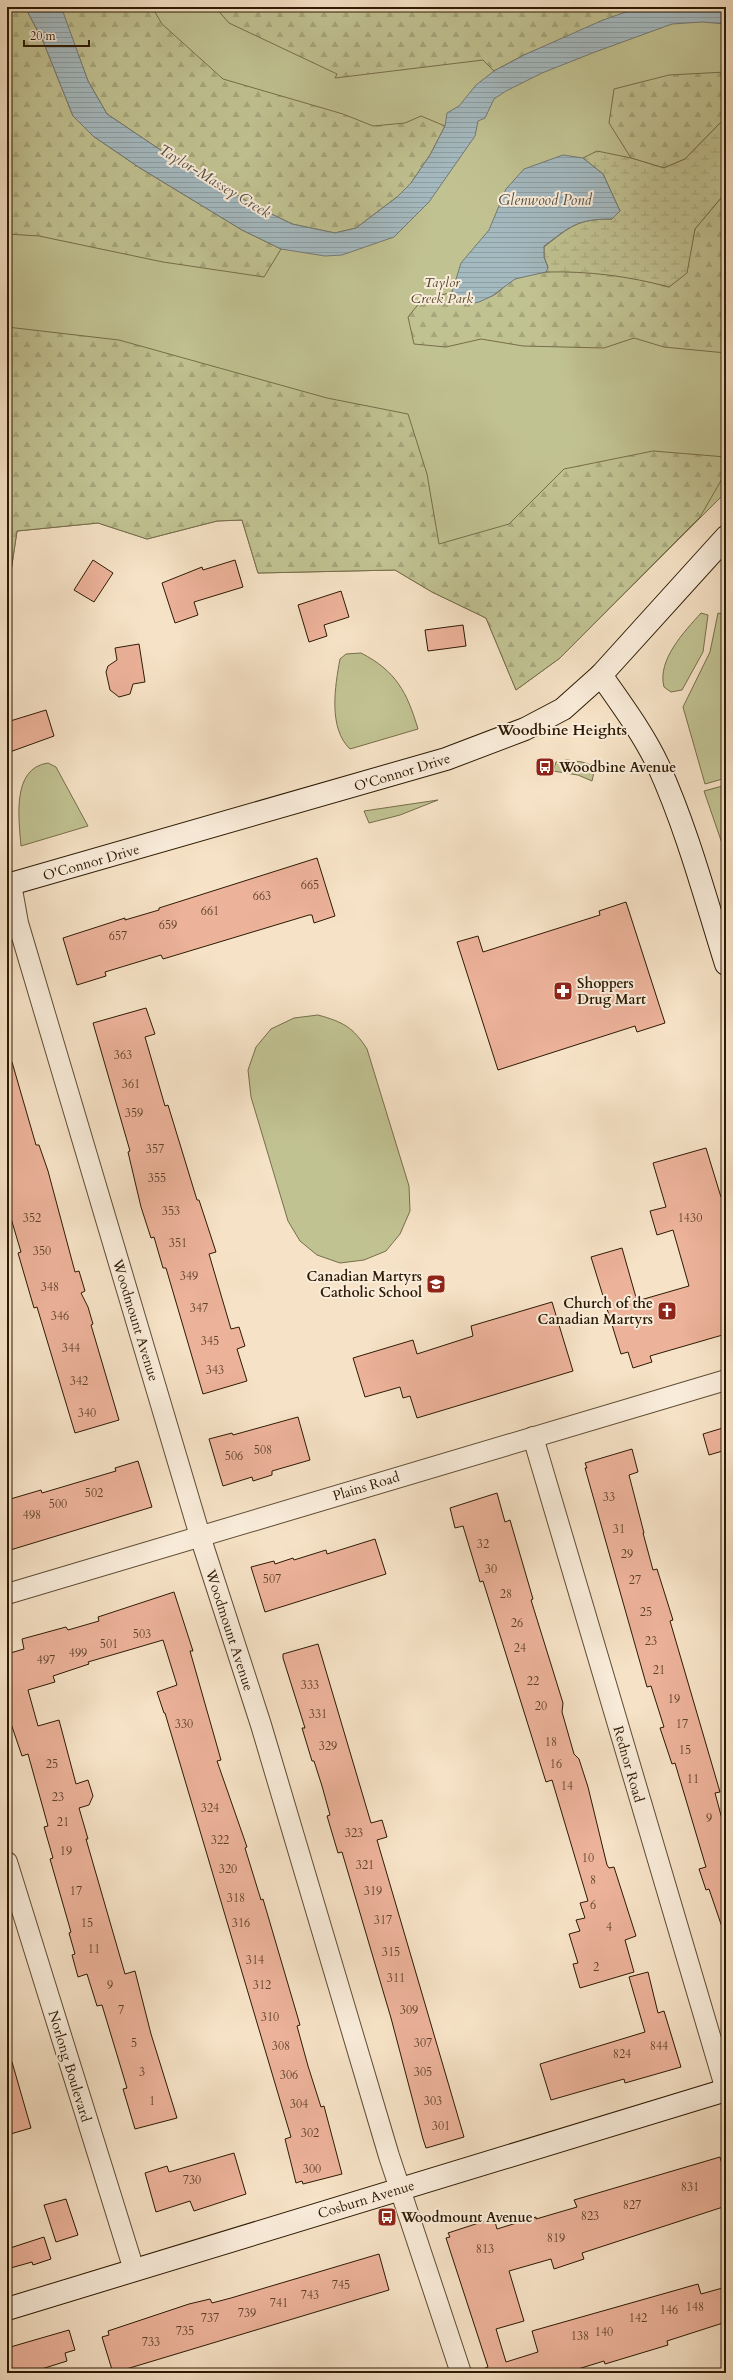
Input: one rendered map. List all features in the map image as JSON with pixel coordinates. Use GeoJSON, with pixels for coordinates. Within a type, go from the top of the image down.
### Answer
{"type":"FeatureCollection","features":[{"type":"Feature","properties":{"kind":"main road","name":"O'Connor Drive"},"geometry":{"type":"LineString","coordinates":[[9,885],[446,759],[525,729],[563,710],[601,675],[726,537]]}},
{"type":"Feature","properties":{"kind":"main road"},"geometry":{"type":"LineString","coordinates":[[601,675],[630,717],[657,764],[678,813],[726,964]]}},
{"type":"Feature","properties":{"kind":"main road","name":"Cosburn Avenue"},"geometry":{"type":"LineString","coordinates":[[7,2309],[726,2090]]}},
{"type":"Feature","properties":{"kind":"street","name":"Woodmount Avenue"},"geometry":{"type":"LineString","coordinates":[[9,885],[22,938],[200,1536],[261,1726],[400,2189],[461,2373]]}},
{"type":"Feature","properties":{"kind":"street","name":"Plains Road"},"geometry":{"type":"LineString","coordinates":[[7,1594],[726,1380]]}},
{"type":"Feature","properties":{"kind":"street","name":"Rednor Road"},"geometry":{"type":"LineString","coordinates":[[533,1437],[726,2090]]}},
{"type":"Feature","properties":{"kind":"street","name":"Norlong Boulevard"},"geometry":{"type":"LineString","coordinates":[[7,1862],[134,2270]]}},
{"type":"Feature","properties":{"kind":"green space","name":"Taylor Creek Park"},"geometry":{"type":"Polygon","coordinates":[[[7,7],[726,7],[726,492],[560,658],[516,690],[486,618],[432,592],[395,570],[258,573],[242,520],[217,521],[147,539],[98,523],[17,531],[7,598],[7,7]]]}},
{"type":"Feature","properties":{"kind":"green space"},"geometry":{"type":"Polygon","coordinates":[[[7,7],[25,7],[43,41],[73,116],[93,136],[140,168],[242,230],[281,249],[264,277],[163,262],[39,236],[7,234],[7,7]]]}},
{"type":"Feature","properties":{"kind":"green space"},"geometry":{"type":"Polygon","coordinates":[[[60,7],[152,7],[162,24],[223,79],[343,114],[373,126],[405,123],[421,116],[445,126],[430,155],[411,183],[397,197],[356,228],[335,233],[292,224],[255,206],[162,151],[107,114],[88,81],[60,7]]]}},
{"type":"Feature","properties":{"kind":"green space"},"geometry":{"type":"Polygon","coordinates":[[[215,7],[640,7],[524,55],[494,71],[483,60],[335,78],[337,74],[229,23],[215,7]]]}},
{"type":"Feature","properties":{"kind":"green space"},"geometry":{"type":"Polygon","coordinates":[[[726,72],[726,117],[685,159],[664,168],[631,158],[609,123],[614,89],[669,75],[726,72]]]}},
{"type":"Feature","properties":{"kind":"green space"},"geometry":{"type":"Polygon","coordinates":[[[726,117],[726,192],[695,229],[687,273],[669,287],[608,275],[577,272],[546,272],[548,267],[544,257],[544,247],[575,225],[590,220],[612,219],[620,211],[603,174],[583,158],[597,151],[631,158],[664,168],[685,159],[726,117]]]}},
{"type":"Feature","properties":{"kind":"green space"},"geometry":{"type":"Polygon","coordinates":[[[726,192],[726,353],[664,347],[634,338],[604,348],[523,346],[481,339],[446,347],[414,344],[408,317],[421,301],[452,292],[458,301],[475,300],[492,296],[517,278],[554,271],[613,274],[669,287],[686,273],[695,229],[726,192]]]}},
{"type":"Feature","properties":{"kind":"green space"},"geometry":{"type":"Polygon","coordinates":[[[7,327],[119,340],[327,398],[408,414],[427,474],[439,544],[509,524],[564,469],[653,451],[726,457],[726,472],[700,517],[560,658],[516,690],[486,618],[432,592],[395,570],[258,573],[242,520],[217,521],[147,539],[98,523],[17,531],[7,598],[7,327]]]}},
{"type":"Feature","properties":{"kind":"green space"},"geometry":{"type":"Polygon","coordinates":[[[701,613],[708,615],[703,652],[682,690],[671,692],[664,687],[664,667],[668,657],[680,638],[701,613]]]}},
{"type":"Feature","properties":{"kind":"green space"},"geometry":{"type":"Polygon","coordinates":[[[718,613],[726,615],[726,778],[705,784],[683,707],[710,652],[718,613]]]}},
{"type":"Feature","properties":{"kind":"green space"},"geometry":{"type":"Polygon","coordinates":[[[361,653],[383,667],[392,675],[404,693],[418,729],[350,749],[338,730],[335,706],[336,682],[340,659],[346,654],[361,653]]]}},
{"type":"Feature","properties":{"kind":"green space"},"geometry":{"type":"Polygon","coordinates":[[[567,760],[591,765],[594,772],[592,781],[578,775],[553,771],[556,762],[567,760]]]}},
{"type":"Feature","properties":{"kind":"green space"},"geometry":{"type":"Polygon","coordinates":[[[48,763],[56,767],[88,826],[21,846],[19,810],[23,785],[28,774],[36,767],[48,763]]]}},
{"type":"Feature","properties":{"kind":"green space"},"geometry":{"type":"Polygon","coordinates":[[[726,785],[726,855],[704,791],[726,785]]]}},
{"type":"Feature","properties":{"kind":"green space"},"geometry":{"type":"Polygon","coordinates":[[[438,800],[400,815],[369,823],[364,811],[438,800]]]}},
{"type":"Feature","properties":{"kind":"green space"},"geometry":{"type":"Polygon","coordinates":[[[318,1015],[347,1026],[357,1035],[367,1049],[409,1186],[410,1211],[400,1234],[386,1251],[364,1260],[340,1263],[317,1255],[300,1241],[288,1221],[251,1097],[248,1070],[256,1047],[271,1029],[294,1018],[318,1015]]]}},
{"type":"Feature","properties":{"kind":"water"},"geometry":{"type":"Polygon","coordinates":[[[25,7],[60,7],[62,9],[88,81],[107,114],[162,151],[255,206],[292,224],[335,233],[356,228],[397,197],[411,183],[430,155],[445,126],[447,113],[459,106],[476,85],[494,71],[524,55],[603,20],[640,7],[726,7],[726,24],[702,22],[672,24],[542,73],[506,91],[494,99],[485,118],[478,121],[475,136],[429,202],[394,237],[342,255],[325,256],[281,249],[242,230],[140,168],[93,136],[73,116],[43,41],[25,7]]]}},
{"type":"Feature","properties":{"kind":"water","name":"Glenwood Pond"},"geometry":{"type":"Polygon","coordinates":[[[563,155],[583,158],[603,174],[620,211],[612,219],[590,220],[575,225],[561,233],[544,246],[544,257],[548,268],[546,272],[515,279],[492,296],[479,302],[464,305],[452,292],[461,263],[489,230],[506,189],[524,169],[563,155]]]}},
{"type":"Feature","properties":{"kind":"building"},"geometry":{"type":"Polygon","coordinates":[[[93,560],[113,573],[94,602],[74,590],[93,560]]]}},
{"type":"Feature","properties":{"kind":"building"},"geometry":{"type":"Polygon","coordinates":[[[235,560],[243,587],[194,602],[198,615],[175,623],[162,583],[202,567],[203,570],[235,560]]]}},
{"type":"Feature","properties":{"kind":"building"},"geometry":{"type":"Polygon","coordinates":[[[341,591],[349,617],[324,625],[327,636],[309,642],[298,605],[341,591]]]}},
{"type":"Feature","properties":{"kind":"building"},"geometry":{"type":"Polygon","coordinates":[[[463,625],[466,646],[428,651],[425,630],[463,625]]]}},
{"type":"Feature","properties":{"kind":"building"},"geometry":{"type":"Polygon","coordinates":[[[139,644],[145,682],[133,684],[130,694],[119,697],[110,690],[106,672],[108,666],[117,660],[115,648],[139,644]]]}},
{"type":"Feature","properties":{"kind":"building"},"geometry":{"type":"Polygon","coordinates":[[[46,710],[54,736],[7,753],[7,722],[46,710]]]}},
{"type":"Feature","properties":{"kind":"building"},"geometry":{"type":"Polygon","coordinates":[[[317,858],[335,916],[314,923],[312,915],[309,915],[163,959],[161,955],[105,972],[106,976],[77,985],[63,938],[125,918],[125,920],[159,910],[159,908],[317,858]]]}},
{"type":"Feature","properties":{"kind":"building","name":"Shoppers Drug Mart"},"geometry":{"type":"Polygon","coordinates":[[[626,902],[665,1023],[637,1032],[635,1026],[498,1070],[457,942],[478,936],[483,952],[600,915],[599,911],[626,902]]]}},
{"type":"Feature","properties":{"kind":"building"},"geometry":{"type":"Polygon","coordinates":[[[146,1008],[155,1034],[145,1037],[165,1106],[168,1105],[197,1200],[199,1200],[216,1252],[209,1254],[231,1329],[239,1327],[245,1346],[237,1349],[247,1381],[203,1394],[166,1268],[163,1268],[154,1237],[151,1238],[141,1207],[128,1152],[130,1151],[93,1023],[146,1008]]]}},
{"type":"Feature","properties":{"kind":"building"},"geometry":{"type":"Polygon","coordinates":[[[12,1062],[36,1145],[39,1145],[48,1171],[75,1272],[79,1271],[85,1291],[81,1293],[88,1307],[93,1324],[91,1325],[119,1420],[75,1433],[37,1307],[34,1308],[18,1253],[21,1252],[7,1205],[7,1063],[12,1062]]]}},
{"type":"Feature","properties":{"kind":"building"},"geometry":{"type":"Polygon","coordinates":[[[706,1148],[721,1197],[726,1196],[726,1334],[650,1356],[652,1362],[633,1368],[628,1352],[621,1354],[591,1257],[622,1248],[637,1301],[689,1286],[673,1230],[657,1235],[650,1211],[666,1207],[653,1163],[706,1148]]]}},
{"type":"Feature","properties":{"kind":"building"},"geometry":{"type":"Polygon","coordinates":[[[552,1302],[573,1371],[417,1418],[410,1396],[403,1398],[400,1387],[365,1397],[353,1358],[413,1340],[417,1354],[473,1336],[471,1326],[552,1302]]]}},
{"type":"Feature","properties":{"kind":"building"},"geometry":{"type":"Polygon","coordinates":[[[298,1417],[310,1460],[272,1471],[272,1475],[253,1481],[252,1477],[223,1486],[209,1439],[232,1433],[233,1435],[298,1417]]]}},
{"type":"Feature","properties":{"kind":"building"},"geometry":{"type":"Polygon","coordinates":[[[726,1427],[726,1450],[709,1455],[703,1434],[726,1427]]]}},
{"type":"Feature","properties":{"kind":"building"},"geometry":{"type":"Polygon","coordinates":[[[632,1449],[638,1472],[629,1475],[643,1533],[653,1570],[657,1569],[673,1620],[670,1621],[720,1792],[715,1793],[726,1834],[726,1929],[723,1930],[709,1889],[706,1890],[699,1869],[706,1867],[675,1763],[672,1764],[660,1728],[664,1727],[651,1686],[647,1687],[585,1468],[587,1468],[585,1463],[632,1449]]]}},
{"type":"Feature","properties":{"kind":"building"},"geometry":{"type":"Polygon","coordinates":[[[138,1461],[152,1507],[7,1551],[7,1500],[41,1490],[42,1493],[116,1471],[115,1468],[138,1461]]]}},
{"type":"Feature","properties":{"kind":"building"},"geometry":{"type":"Polygon","coordinates":[[[497,1493],[505,1522],[510,1520],[533,1599],[531,1600],[563,1703],[562,1712],[574,1754],[579,1759],[588,1787],[607,1865],[609,1868],[614,1867],[636,1936],[625,1940],[634,1972],[580,1988],[573,1964],[578,1963],[569,1934],[580,1931],[576,1920],[585,1918],[580,1903],[588,1901],[552,1780],[546,1782],[483,1581],[480,1582],[463,1526],[455,1528],[450,1508],[497,1493]]]}},
{"type":"Feature","properties":{"kind":"building"},"geometry":{"type":"Polygon","coordinates":[[[375,1539],[386,1574],[265,1612],[251,1567],[274,1561],[275,1564],[293,1558],[294,1560],[326,1550],[327,1554],[375,1539]]]}},
{"type":"Feature","properties":{"kind":"building"},"geometry":{"type":"Polygon","coordinates":[[[174,1592],[193,1651],[190,1651],[221,1760],[217,1761],[247,1847],[245,1848],[261,1900],[263,1899],[300,2025],[297,2026],[308,2066],[321,2107],[324,2106],[342,2174],[303,2184],[302,2181],[296,2183],[285,2139],[291,2137],[165,1713],[157,1692],[177,1685],[163,1640],[88,1662],[89,1664],[53,1676],[55,1682],[28,1690],[38,1726],[59,1720],[76,1784],[88,1780],[93,1796],[89,1805],[79,1808],[88,1839],[86,1839],[125,1974],[135,1971],[151,2034],[177,2118],[135,2129],[123,2089],[127,2088],[102,2005],[97,2006],[87,1974],[78,1977],[72,1955],[75,1954],[69,1933],[71,1932],[50,1859],[53,1858],[44,1827],[48,1826],[28,1754],[22,1756],[7,1712],[7,1654],[24,1649],[22,1639],[66,1627],[68,1630],[99,1621],[98,1617],[174,1592]]]}},
{"type":"Feature","properties":{"kind":"building"},"geometry":{"type":"Polygon","coordinates":[[[318,1644],[371,1823],[382,1820],[387,1837],[377,1840],[464,2137],[426,2148],[391,2018],[342,1852],[338,1853],[327,1816],[330,1815],[322,1786],[314,1761],[312,1761],[302,1728],[305,1728],[283,1658],[283,1654],[318,1644]]]}},
{"type":"Feature","properties":{"kind":"building"},"geometry":{"type":"Polygon","coordinates":[[[648,1972],[658,2013],[664,2011],[681,2067],[625,2083],[624,2079],[551,2100],[540,2064],[645,2032],[629,1977],[648,1972]]]}},
{"type":"Feature","properties":{"kind":"building"},"geometry":{"type":"Polygon","coordinates":[[[12,2062],[31,2128],[7,2135],[7,2063],[12,2062]]]}},
{"type":"Feature","properties":{"kind":"building"},"geometry":{"type":"Polygon","coordinates":[[[234,2153],[246,2194],[194,2211],[190,2201],[156,2212],[145,2173],[167,2166],[169,2172],[234,2153]]]}},
{"type":"Feature","properties":{"kind":"building"},"geometry":{"type":"Polygon","coordinates":[[[720,2157],[726,2178],[726,2206],[582,2253],[584,2259],[554,2269],[551,2259],[509,2271],[524,2321],[496,2329],[506,2362],[538,2352],[532,2331],[698,2284],[701,2294],[726,2287],[726,2322],[667,2341],[668,2345],[605,2364],[604,2361],[565,2373],[484,2373],[483,2369],[488,2367],[446,2238],[450,2237],[448,2233],[494,2218],[497,2229],[536,2217],[536,2219],[577,2207],[574,2200],[720,2157]]]}},
{"type":"Feature","properties":{"kind":"building"},"geometry":{"type":"Polygon","coordinates":[[[66,2199],[78,2235],[56,2242],[44,2205],[66,2199]]]}},
{"type":"Feature","properties":{"kind":"building"},"geometry":{"type":"Polygon","coordinates":[[[44,2237],[51,2259],[33,2265],[32,2262],[7,2269],[7,2249],[44,2237]]]}},
{"type":"Feature","properties":{"kind":"building"},"geometry":{"type":"Polygon","coordinates":[[[379,2254],[389,2290],[113,2373],[102,2337],[109,2335],[108,2331],[189,2304],[210,2299],[212,2303],[231,2298],[379,2254]]]}},
{"type":"Feature","properties":{"kind":"building"},"geometry":{"type":"Polygon","coordinates":[[[69,2330],[75,2350],[65,2353],[67,2361],[29,2373],[13,2373],[7,2348],[69,2330]]]}},
{"type":"Feature","properties":{"kind":"place","name":"Woodbine Avenue"},"geometry":{"type":"Point","coordinates":[545,767]}},
{"type":"Feature","properties":{"kind":"place","name":"Shoppers Drug Mart"},"geometry":{"type":"Point","coordinates":[563,991]}},
{"type":"Feature","properties":{"kind":"place","name":"Canadian Martyrs Catholic School"},"geometry":{"type":"Point","coordinates":[436,1284]}},
{"type":"Feature","properties":{"kind":"place","name":"Church of the Canadian Martyrs"},"geometry":{"type":"Point","coordinates":[667,1311]}},
{"type":"Feature","properties":{"kind":"place","name":"Woodmount Avenue"},"geometry":{"type":"Point","coordinates":[387,2217]}},
{"type":"Feature","properties":{"kind":"district","name":"Woodbine Heights"},"geometry":{"type":"Point","coordinates":[562,730]}},
{"type":"Feature","properties":{"kind":"water label","name":"Taylor-Massey Creek"},"geometry":{"type":"Point","coordinates":[215,181]}}]}
